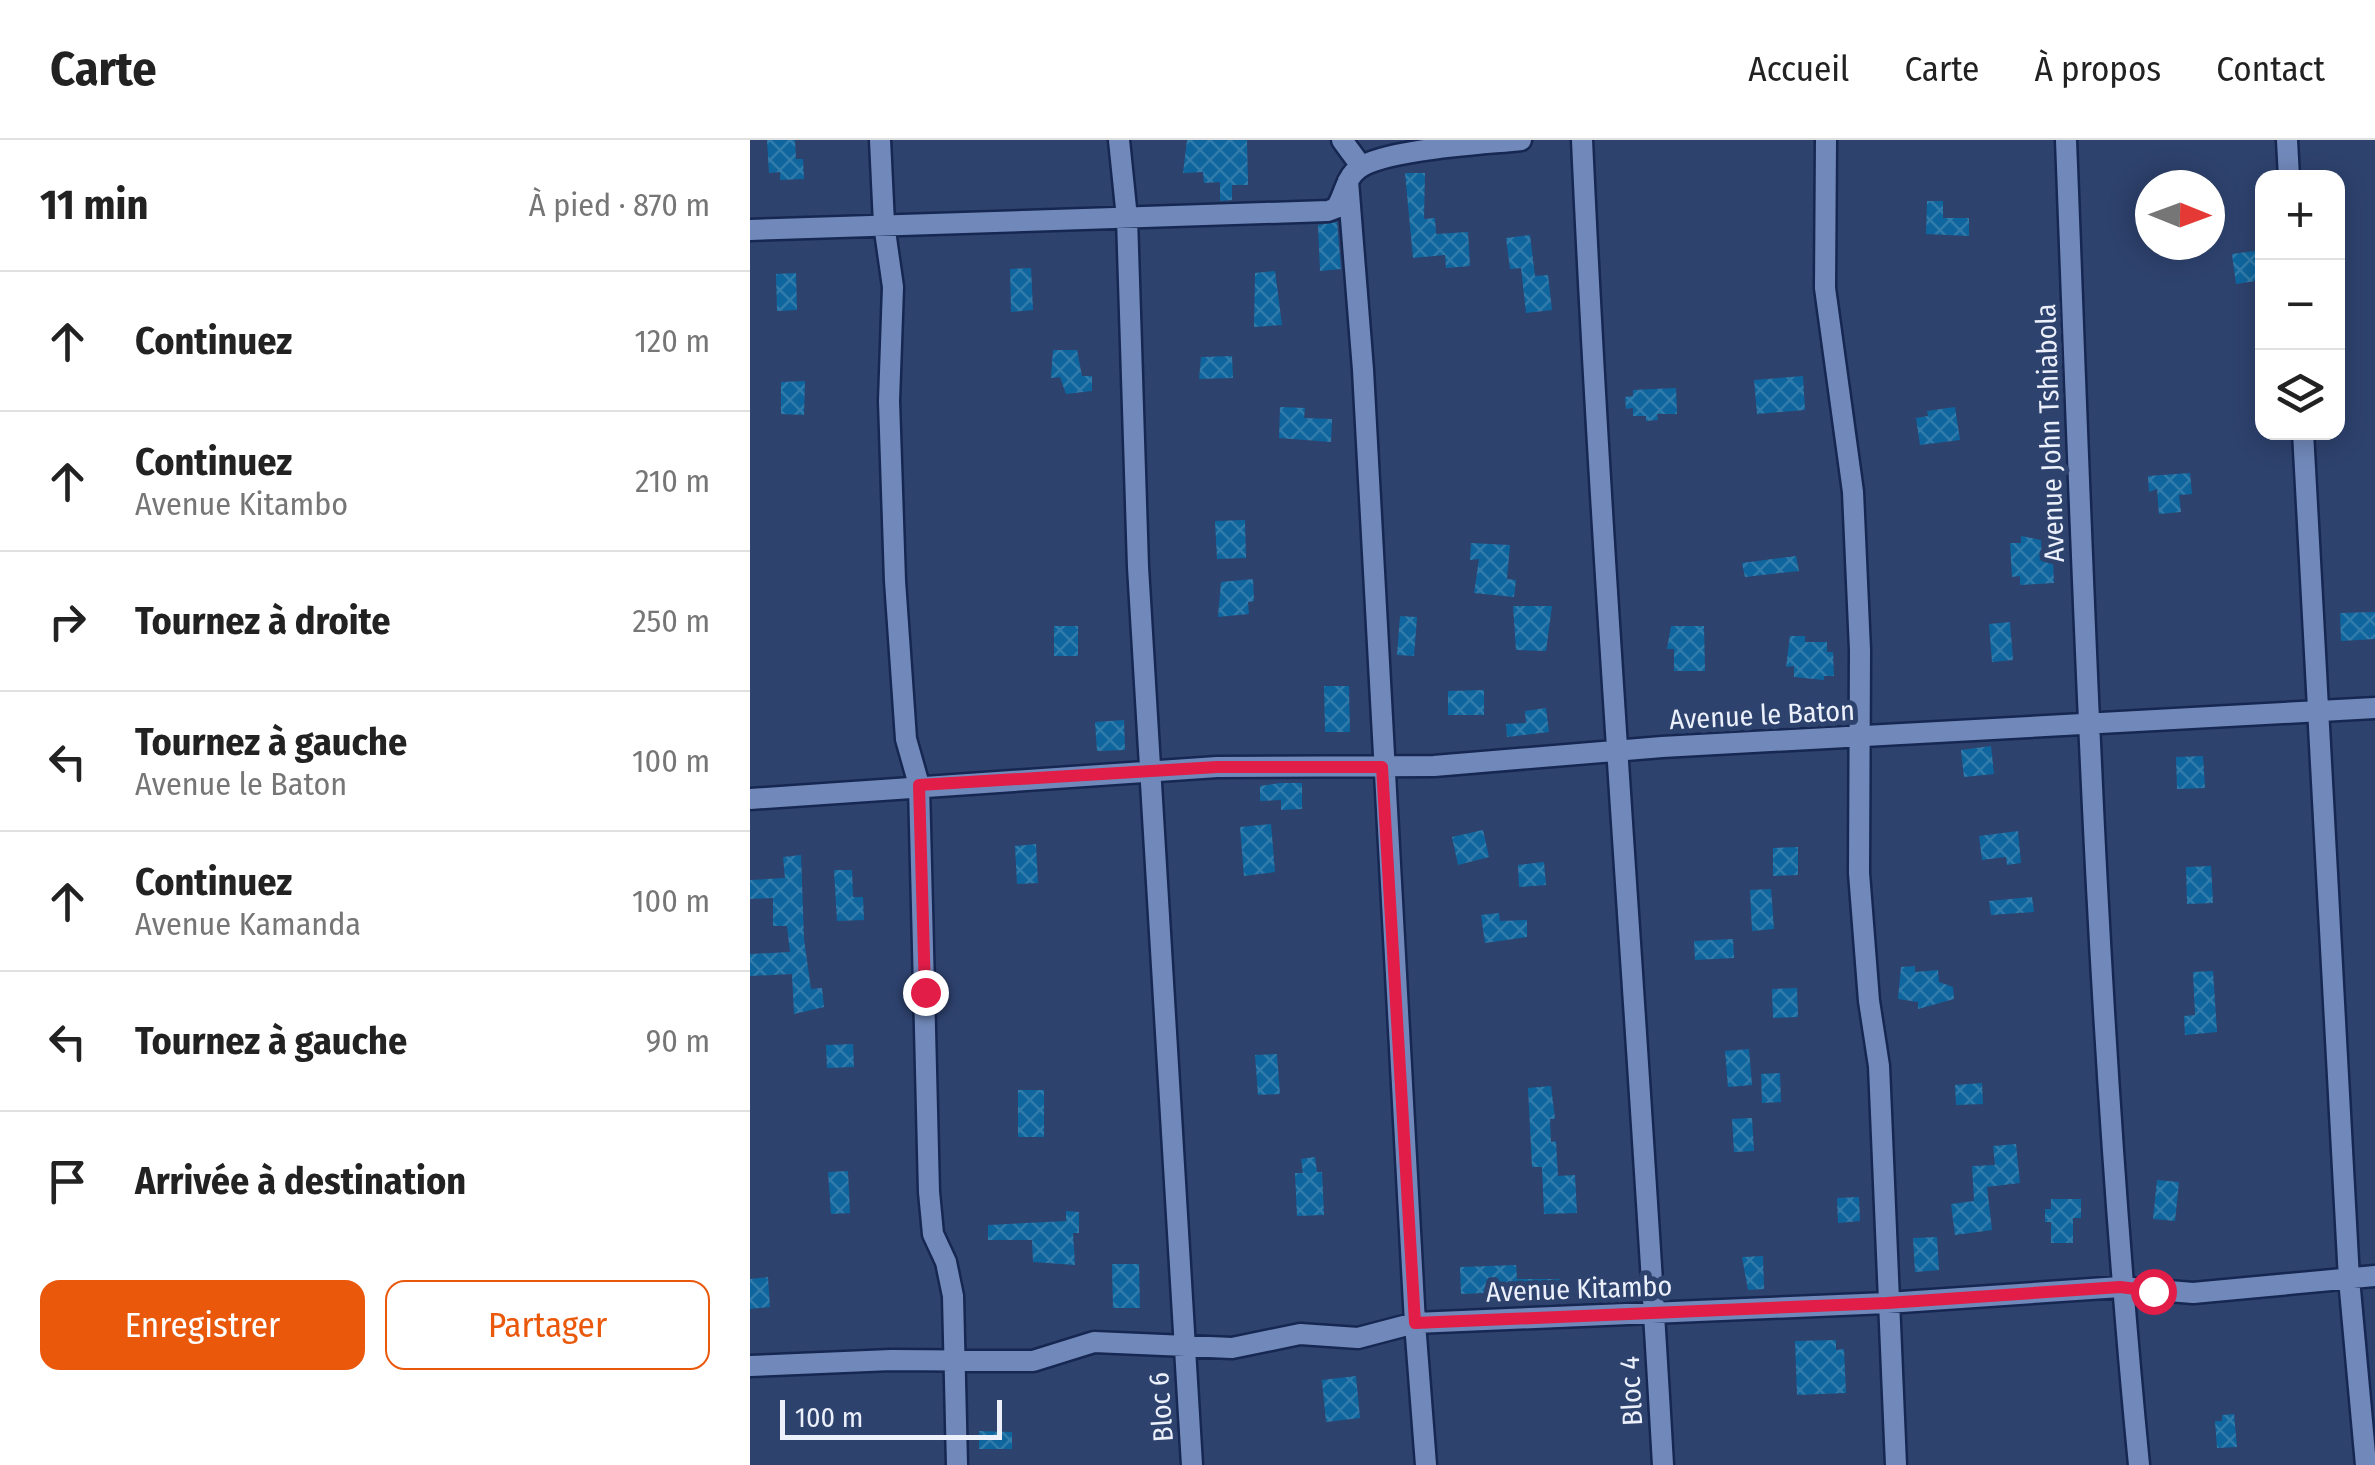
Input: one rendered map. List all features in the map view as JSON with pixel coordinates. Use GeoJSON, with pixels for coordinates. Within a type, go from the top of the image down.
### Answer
{"type":"FeatureCollection","features":[{"type":"Feature","properties":{"kind":"street"},"geometry":{"type":"LineString","coordinates":[[880,140],[884,224],[893,287],[890,418],[896,599],[906,738],[919,785],[929,1192],[933,1234],[950,1277],[958,1363],[957,1465]]}},
{"type":"Feature","properties":{"kind":"street","name":"Bloc 6"},"geometry":{"type":"LineString","coordinates":[[1119,140],[1127,218],[1134,482],[1192,1465]]}},
{"type":"Feature","properties":{"kind":"street"},"geometry":{"type":"LineString","coordinates":[[1342,140],[1354,174],[1382,767],[1426,1465]]}},
{"type":"Feature","properties":{"kind":"street"},"geometry":{"type":"LineString","coordinates":[[750,230],[1328,211],[1341,201],[1354,174],[1426,152],[1521,140]]}},
{"type":"Feature","properties":{"kind":"street","name":"Bloc 4"},"geometry":{"type":"LineString","coordinates":[[1582,140],[1662,1465]]}},
{"type":"Feature","properties":{"kind":"street"},"geometry":{"type":"LineString","coordinates":[[1826,140],[1825,288],[1853,492],[1860,738],[1859,874],[1869,1001],[1879,1066],[1896,1465]]}},
{"type":"Feature","properties":{"kind":"street","name":"Avenue John Tshiabola"},"geometry":{"type":"LineString","coordinates":[[2066,140],[2089,724],[2120,1287],[2139,1465]]}},
{"type":"Feature","properties":{"kind":"street"},"geometry":{"type":"LineString","coordinates":[[2287,140],[2289,170]]}},
{"type":"Feature","properties":{"kind":"street"},"geometry":{"type":"LineString","coordinates":[[2303,440],[2348,1278],[2366,1465]]}},
{"type":"Feature","properties":{"kind":"street","name":"Avenue le Baton"},"geometry":{"type":"LineString","coordinates":[[750,799],[1217,767],[1382,767],[1617,750],[2375,708]]}},
{"type":"Feature","properties":{"kind":"street","name":"Avenue Kitambo"},"geometry":{"type":"LineString","coordinates":[[750,1366],[891,1360],[1032,1361],[1094,1342],[1232,1348],[1300,1334],[1358,1338],[1415,1323],[1887,1303],[2120,1287],[2193,1293],[2375,1276]]}},
{"type":"Feature","properties":{"kind":"building"},"geometry":{"type":"Polygon","coordinates":[[[767,140],[795,140],[796,159],[803,159],[804,179],[780,180],[780,172],[769,173],[767,140]]]}},
{"type":"Feature","properties":{"kind":"building"},"geometry":{"type":"Polygon","coordinates":[[[1187,140],[1247,140],[1248,185],[1232,185],[1232,200],[1220,201],[1220,182],[1204,183],[1203,172],[1183,173],[1187,140]]]}},
{"type":"Feature","properties":{"kind":"building"},"geometry":{"type":"Polygon","coordinates":[[[1405,173],[1425,173],[1424,219],[1435,218],[1436,234],[1468,232],[1470,266],[1446,268],[1445,255],[1413,258],[1405,173]]]}},
{"type":"Feature","properties":{"kind":"building"},"geometry":{"type":"Polygon","coordinates":[[[1927,201],[1943,201],[1943,218],[1969,218],[1969,236],[1926,234],[1927,201]]]}},
{"type":"Feature","properties":{"kind":"building"},"geometry":{"type":"Polygon","coordinates":[[[1337,222],[1341,269],[1320,271],[1318,225],[1337,222]]]}},
{"type":"Feature","properties":{"kind":"building"},"geometry":{"type":"Polygon","coordinates":[[[1530,235],[1535,276],[1548,275],[1552,310],[1526,313],[1521,268],[1510,269],[1506,238],[1530,235]]]}},
{"type":"Feature","properties":{"kind":"building"},"geometry":{"type":"Polygon","coordinates":[[[2255,251],[2255,281],[2236,284],[2232,254],[2255,251]]]}},
{"type":"Feature","properties":{"kind":"building"},"geometry":{"type":"Polygon","coordinates":[[[1031,268],[1033,310],[1011,312],[1010,269],[1031,268]]]}},
{"type":"Feature","properties":{"kind":"building"},"geometry":{"type":"Polygon","coordinates":[[[1275,271],[1282,325],[1254,327],[1255,273],[1275,271]]]}},
{"type":"Feature","properties":{"kind":"building"},"geometry":{"type":"Polygon","coordinates":[[[796,273],[797,310],[777,311],[776,274],[796,273]]]}},
{"type":"Feature","properties":{"kind":"building"},"geometry":{"type":"Polygon","coordinates":[[[1053,350],[1077,350],[1082,376],[1092,376],[1092,391],[1066,394],[1060,377],[1051,378],[1053,350]]]}},
{"type":"Feature","properties":{"kind":"building"},"geometry":{"type":"Polygon","coordinates":[[[1232,356],[1233,378],[1199,379],[1201,357],[1232,356]]]}},
{"type":"Feature","properties":{"kind":"building"},"geometry":{"type":"Polygon","coordinates":[[[1803,376],[1805,410],[1757,414],[1754,380],[1803,376]]]}},
{"type":"Feature","properties":{"kind":"building"},"geometry":{"type":"Polygon","coordinates":[[[805,381],[804,415],[781,414],[781,382],[805,381]]]}},
{"type":"Feature","properties":{"kind":"building"},"geometry":{"type":"Polygon","coordinates":[[[1676,388],[1677,414],[1657,414],[1658,420],[1646,421],[1646,416],[1633,416],[1633,408],[1626,409],[1625,397],[1633,396],[1633,390],[1676,388]]]}},
{"type":"Feature","properties":{"kind":"building"},"geometry":{"type":"Polygon","coordinates":[[[1280,407],[1305,408],[1304,418],[1332,419],[1331,442],[1279,438],[1280,407]]]}},
{"type":"Feature","properties":{"kind":"building"},"geometry":{"type":"Polygon","coordinates":[[[1955,407],[1960,440],[1920,445],[1916,418],[1928,416],[1927,411],[1955,407]]]}},
{"type":"Feature","properties":{"kind":"building"},"geometry":{"type":"Polygon","coordinates":[[[2190,473],[2192,494],[2179,495],[2181,512],[2159,514],[2157,489],[2149,492],[2148,476],[2190,473]]]}},
{"type":"Feature","properties":{"kind":"building"},"geometry":{"type":"Polygon","coordinates":[[[1245,520],[1246,558],[1217,559],[1215,521],[1245,520]]]}},
{"type":"Feature","properties":{"kind":"building"},"geometry":{"type":"Polygon","coordinates":[[[2021,536],[2041,540],[2042,561],[2053,561],[2054,583],[2020,585],[2020,576],[2012,577],[2010,543],[2021,543],[2021,536]]]}},
{"type":"Feature","properties":{"kind":"building"},"geometry":{"type":"Polygon","coordinates":[[[1471,543],[1510,545],[1507,579],[1516,580],[1514,597],[1474,593],[1479,559],[1470,560],[1471,543]]]}},
{"type":"Feature","properties":{"kind":"building"},"geometry":{"type":"Polygon","coordinates":[[[1796,556],[1799,571],[1745,577],[1742,563],[1796,556]]]}},
{"type":"Feature","properties":{"kind":"building"},"geometry":{"type":"Polygon","coordinates":[[[1253,579],[1254,601],[1248,602],[1249,614],[1218,617],[1221,582],[1253,579]]]}},
{"type":"Feature","properties":{"kind":"building"},"geometry":{"type":"Polygon","coordinates":[[[1513,606],[1552,606],[1546,651],[1516,650],[1513,606]]]}},
{"type":"Feature","properties":{"kind":"building"},"geometry":{"type":"Polygon","coordinates":[[[2375,612],[2375,639],[2341,641],[2340,613],[2375,612]]]}},
{"type":"Feature","properties":{"kind":"building"},"geometry":{"type":"Polygon","coordinates":[[[1400,616],[1417,617],[1414,656],[1397,655],[1400,616]]]}},
{"type":"Feature","properties":{"kind":"building"},"geometry":{"type":"Polygon","coordinates":[[[2010,622],[2013,660],[1992,662],[1989,624],[2010,622]]]}},
{"type":"Feature","properties":{"kind":"building"},"geometry":{"type":"Polygon","coordinates":[[[1054,626],[1078,626],[1078,656],[1054,656],[1054,626]]]}},
{"type":"Feature","properties":{"kind":"building"},"geometry":{"type":"Polygon","coordinates":[[[1671,626],[1704,626],[1705,671],[1674,671],[1674,649],[1667,649],[1671,626]]]}},
{"type":"Feature","properties":{"kind":"building"},"geometry":{"type":"Polygon","coordinates":[[[1790,636],[1805,636],[1805,642],[1827,642],[1827,652],[1833,652],[1834,676],[1824,676],[1824,680],[1794,677],[1794,666],[1786,667],[1790,636]]]}},
{"type":"Feature","properties":{"kind":"building"},"geometry":{"type":"Polygon","coordinates":[[[1324,686],[1349,686],[1350,732],[1325,732],[1324,686]]]}},
{"type":"Feature","properties":{"kind":"building"},"geometry":{"type":"Polygon","coordinates":[[[1484,690],[1484,715],[1448,715],[1448,691],[1484,690]]]}},
{"type":"Feature","properties":{"kind":"building"},"geometry":{"type":"Polygon","coordinates":[[[1546,708],[1549,732],[1507,737],[1506,724],[1526,723],[1525,711],[1546,708]]]}},
{"type":"Feature","properties":{"kind":"building"},"geometry":{"type":"Polygon","coordinates":[[[1124,720],[1125,750],[1097,751],[1095,722],[1124,720]]]}},
{"type":"Feature","properties":{"kind":"building"},"geometry":{"type":"Polygon","coordinates":[[[1991,746],[1994,774],[1964,777],[1961,750],[1991,746]]]}},
{"type":"Feature","properties":{"kind":"building"},"geometry":{"type":"Polygon","coordinates":[[[2203,756],[2205,788],[2177,789],[2176,757],[2203,756]]]}},
{"type":"Feature","properties":{"kind":"building"},"geometry":{"type":"Polygon","coordinates":[[[1302,783],[1302,809],[1281,810],[1281,800],[1260,801],[1260,786],[1302,783]]]}},
{"type":"Feature","properties":{"kind":"building"},"geometry":{"type":"Polygon","coordinates":[[[1271,824],[1275,872],[1244,876],[1240,827],[1271,824]]]}},
{"type":"Feature","properties":{"kind":"building"},"geometry":{"type":"Polygon","coordinates":[[[1483,830],[1489,857],[1458,865],[1452,837],[1483,830]]]}},
{"type":"Feature","properties":{"kind":"building"},"geometry":{"type":"Polygon","coordinates":[[[2018,831],[2021,863],[2007,865],[2006,857],[1982,860],[1979,836],[2018,831]]]}},
{"type":"Feature","properties":{"kind":"building"},"geometry":{"type":"Polygon","coordinates":[[[1036,844],[1038,883],[1017,884],[1015,846],[1036,844]]]}},
{"type":"Feature","properties":{"kind":"building"},"geometry":{"type":"Polygon","coordinates":[[[1798,847],[1798,875],[1773,876],[1773,848],[1798,847]]]}},
{"type":"Feature","properties":{"kind":"building"},"geometry":{"type":"Polygon","coordinates":[[[801,855],[804,939],[811,989],[822,988],[824,1007],[794,1014],[792,974],[750,976],[750,954],[790,952],[787,926],[773,926],[773,898],[750,899],[750,880],[785,878],[783,857],[801,855]]]}},
{"type":"Feature","properties":{"kind":"building"},"geometry":{"type":"Polygon","coordinates":[[[1544,862],[1546,885],[1519,887],[1518,865],[1544,862]]]}},
{"type":"Feature","properties":{"kind":"building"},"geometry":{"type":"Polygon","coordinates":[[[2211,866],[2213,903],[2187,904],[2186,867],[2211,866]]]}},
{"type":"Feature","properties":{"kind":"building"},"geometry":{"type":"Polygon","coordinates":[[[834,870],[852,870],[853,897],[863,897],[864,920],[837,921],[834,870]]]}},
{"type":"Feature","properties":{"kind":"building"},"geometry":{"type":"Polygon","coordinates":[[[1771,889],[1774,929],[1752,931],[1750,890],[1771,889]]]}},
{"type":"Feature","properties":{"kind":"building"},"geometry":{"type":"Polygon","coordinates":[[[2032,897],[2034,912],[1991,915],[1989,901],[2032,897]]]}},
{"type":"Feature","properties":{"kind":"building"},"geometry":{"type":"Polygon","coordinates":[[[1499,913],[1500,921],[1527,920],[1527,937],[1485,943],[1481,915],[1499,913]]]}},
{"type":"Feature","properties":{"kind":"building"},"geometry":{"type":"Polygon","coordinates":[[[1733,939],[1734,958],[1695,960],[1694,941],[1733,939]]]}},
{"type":"Feature","properties":{"kind":"building"},"geometry":{"type":"Polygon","coordinates":[[[1915,966],[1915,972],[1938,970],[1939,982],[1953,987],[1954,999],[1918,1009],[1918,1002],[1898,999],[1901,967],[1915,966]]]}},
{"type":"Feature","properties":{"kind":"building"},"geometry":{"type":"Polygon","coordinates":[[[2213,971],[2217,1032],[2185,1035],[2184,1016],[2195,1015],[2193,972],[2213,971]]]}},
{"type":"Feature","properties":{"kind":"building"},"geometry":{"type":"Polygon","coordinates":[[[1797,988],[1798,1017],[1773,1018],[1772,989],[1797,988]]]}},
{"type":"Feature","properties":{"kind":"building"},"geometry":{"type":"Polygon","coordinates":[[[853,1044],[854,1067],[827,1068],[826,1045],[853,1044]]]}},
{"type":"Feature","properties":{"kind":"building"},"geometry":{"type":"Polygon","coordinates":[[[1749,1049],[1752,1085],[1728,1087],[1725,1051],[1749,1049]]]}},
{"type":"Feature","properties":{"kind":"building"},"geometry":{"type":"Polygon","coordinates":[[[1277,1054],[1280,1094],[1258,1095],[1255,1055],[1277,1054]]]}},
{"type":"Feature","properties":{"kind":"building"},"geometry":{"type":"Polygon","coordinates":[[[1780,1073],[1781,1102],[1762,1103],[1761,1074],[1780,1073]]]}},
{"type":"Feature","properties":{"kind":"building"},"geometry":{"type":"Polygon","coordinates":[[[1982,1083],[1983,1104],[1956,1105],[1955,1085],[1982,1083]]]}},
{"type":"Feature","properties":{"kind":"building"},"geometry":{"type":"Polygon","coordinates":[[[1551,1086],[1555,1119],[1550,1119],[1551,1142],[1556,1141],[1558,1176],[1575,1175],[1577,1213],[1544,1214],[1542,1167],[1532,1167],[1528,1088],[1551,1086]]]}},
{"type":"Feature","properties":{"kind":"building"},"geometry":{"type":"Polygon","coordinates":[[[1018,1090],[1044,1090],[1044,1137],[1018,1137],[1018,1090]]]}},
{"type":"Feature","properties":{"kind":"building"},"geometry":{"type":"Polygon","coordinates":[[[1752,1118],[1754,1151],[1734,1152],[1732,1119],[1752,1118]]]}},
{"type":"Feature","properties":{"kind":"building"},"geometry":{"type":"Polygon","coordinates":[[[2016,1144],[2020,1183],[1987,1187],[1992,1230],[1955,1235],[1951,1204],[1974,1201],[1972,1166],[1995,1165],[1993,1146],[2016,1144]]]}},
{"type":"Feature","properties":{"kind":"building"},"geometry":{"type":"Polygon","coordinates":[[[1315,1157],[1317,1172],[1322,1172],[1324,1215],[1297,1216],[1295,1173],[1303,1173],[1301,1159],[1315,1157]]]}},
{"type":"Feature","properties":{"kind":"building"},"geometry":{"type":"Polygon","coordinates":[[[848,1171],[850,1213],[831,1214],[828,1172],[848,1171]]]}},
{"type":"Feature","properties":{"kind":"building"},"geometry":{"type":"Polygon","coordinates":[[[2157,1180],[2179,1182],[2175,1221],[2153,1219],[2157,1180]]]}},
{"type":"Feature","properties":{"kind":"building"},"geometry":{"type":"Polygon","coordinates":[[[1859,1197],[1860,1221],[1838,1223],[1837,1198],[1859,1197]]]}},
{"type":"Feature","properties":{"kind":"building"},"geometry":{"type":"Polygon","coordinates":[[[2051,1199],[2081,1199],[2081,1218],[2073,1218],[2073,1243],[2051,1243],[2051,1222],[2045,1222],[2045,1209],[2051,1209],[2051,1199]]]}},
{"type":"Feature","properties":{"kind":"building"},"geometry":{"type":"Polygon","coordinates":[[[1066,1211],[1079,1212],[1079,1233],[1073,1233],[1075,1265],[1033,1262],[1032,1240],[988,1240],[988,1225],[1066,1221],[1066,1211]]]}},
{"type":"Feature","properties":{"kind":"building"},"geometry":{"type":"Polygon","coordinates":[[[1937,1237],[1939,1270],[1915,1272],[1913,1238],[1937,1237]]]}},
{"type":"Feature","properties":{"kind":"building"},"geometry":{"type":"Polygon","coordinates":[[[1763,1256],[1764,1289],[1748,1290],[1742,1257],[1763,1256]]]}},
{"type":"Feature","properties":{"kind":"building"},"geometry":{"type":"Polygon","coordinates":[[[1112,1264],[1139,1264],[1140,1308],[1113,1308],[1112,1264]]]}},
{"type":"Feature","properties":{"kind":"building"},"geometry":{"type":"Polygon","coordinates":[[[1516,1265],[1517,1279],[1560,1279],[1561,1301],[1534,1301],[1534,1291],[1461,1294],[1460,1267],[1516,1265]]]}},
{"type":"Feature","properties":{"kind":"building"},"geometry":{"type":"Polygon","coordinates":[[[768,1277],[770,1307],[750,1309],[750,1279],[768,1277]]]}},
{"type":"Feature","properties":{"kind":"building"},"geometry":{"type":"Polygon","coordinates":[[[1836,1340],[1836,1350],[1844,1349],[1846,1393],[1797,1395],[1795,1341],[1836,1340]]]}},
{"type":"Feature","properties":{"kind":"building"},"geometry":{"type":"Polygon","coordinates":[[[1356,1376],[1360,1418],[1326,1422],[1322,1380],[1356,1376]]]}},
{"type":"Feature","properties":{"kind":"building"},"geometry":{"type":"Polygon","coordinates":[[[2234,1414],[2237,1447],[2217,1448],[2215,1421],[2222,1421],[2222,1415],[2234,1414]]]}},
{"type":"Feature","properties":{"kind":"building"},"geometry":{"type":"Polygon","coordinates":[[[979,1431],[1012,1432],[1012,1449],[979,1449],[979,1431]]]}},
{"type":"Feature","properties":{"kind":"route"},"geometry":{"type":"LineString","coordinates":[[925,992],[919,785],[1026,782],[1217,767],[1382,767],[1415,1323],[1887,1303],[2120,1287],[2153,1291]]}}]}
